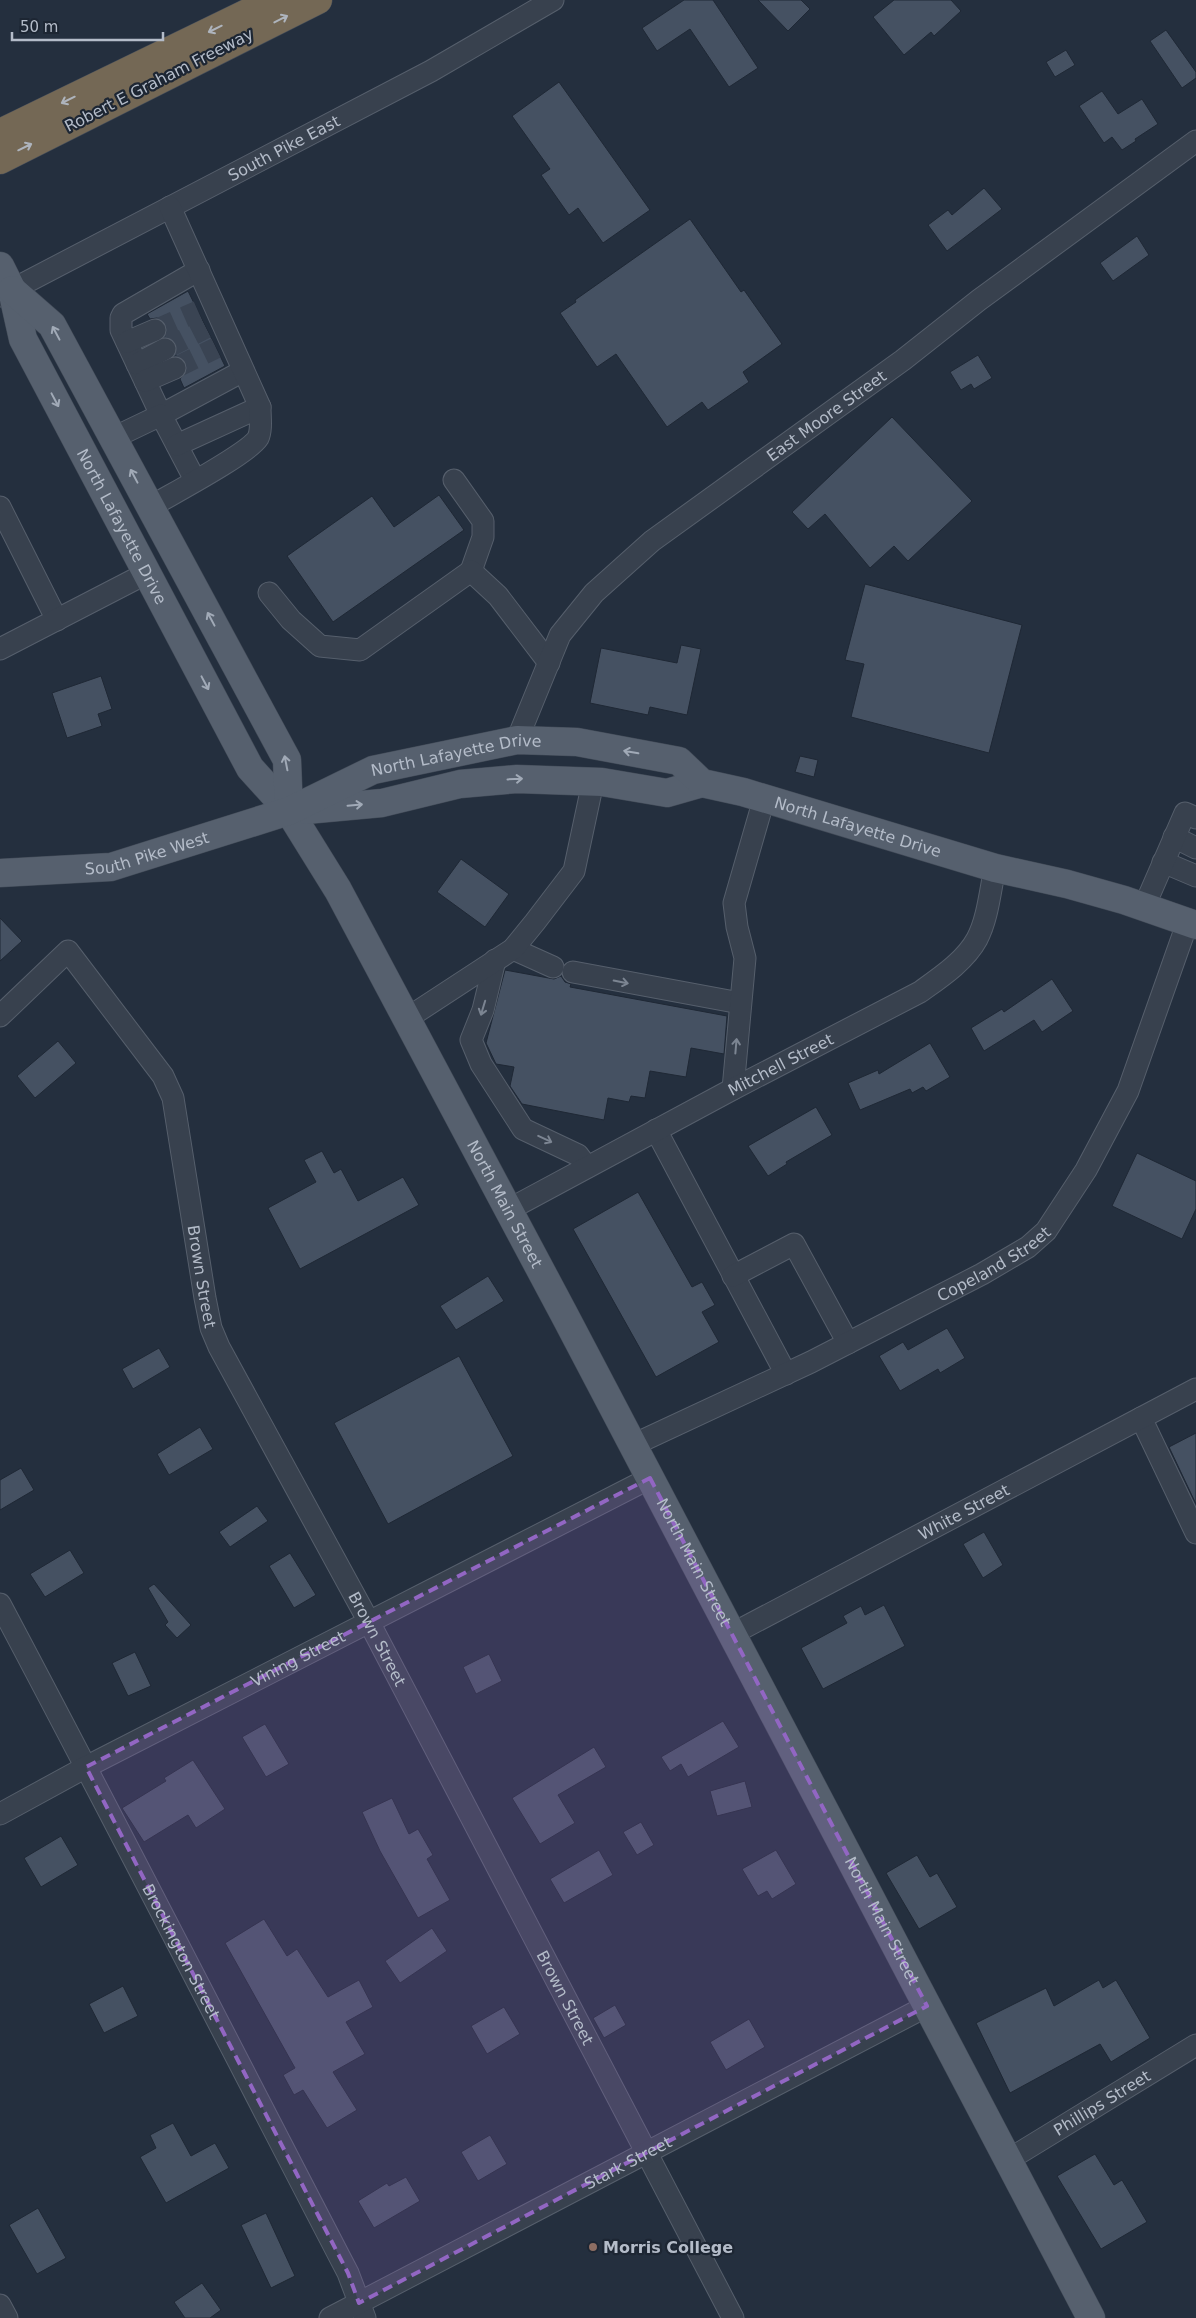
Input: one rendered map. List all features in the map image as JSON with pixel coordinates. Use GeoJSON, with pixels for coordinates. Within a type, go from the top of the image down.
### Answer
{"type":"FeatureCollection","features":[{"type":"Feature","properties":{"kind":"highway","name":"Robert E Graham Freeway"},"geometry":{"type":"LineString","coordinates":[[0,160],[44,124],[274,0]]}},
{"type":"Feature","properties":{"kind":"highway","name":"Robert E Graham Freeway"},"geometry":{"type":"LineString","coordinates":[[0,133],[44,124],[318,0]]}},
{"type":"Feature","properties":{"kind":"main road"},"geometry":{"type":"LineString","coordinates":[[0,266],[6,293],[52,325],[287,760],[289,811],[382,803],[460,784],[507,780],[593,782],[668,793],[702,783]]}},
{"type":"Feature","properties":{"kind":"main road","name":"North Lafayette Drive"},"geometry":{"type":"LineString","coordinates":[[6,293],[23,340],[250,768],[289,811],[373,770],[517,740],[576,742],[679,761],[702,783],[764,799],[995,868],[1067,884],[1192,923]]}},
{"type":"Feature","properties":{"kind":"main road","name":"South Pike West"},"geometry":{"type":"LineString","coordinates":[[0,873],[111,867],[289,811]]}},
{"type":"Feature","properties":{"kind":"main road","name":"North Main Street"},"geometry":{"type":"LineString","coordinates":[[289,811],[338,890],[633,1445],[1091,2318]]}},
{"type":"Feature","properties":{"kind":"street","name":"South Pike East"},"geometry":{"type":"LineString","coordinates":[[6,293],[430,71],[553,0]]}},
{"type":"Feature","properties":{"kind":"street","name":"East Moore Street"},"geometry":{"type":"LineString","coordinates":[[517,740],[560,635],[594,594],[652,541],[903,360],[987,294],[1196,141]]}},
{"type":"Feature","properties":{"kind":"street"},"geometry":{"type":"LineString","coordinates":[[150,507],[236,456],[258,438],[260,427],[260,407],[244,371],[223,345],[210,316],[199,270],[170,207]]}},
{"type":"Feature","properties":{"kind":"street"},"geometry":{"type":"LineString","coordinates":[[195,480],[161,415],[121,330],[120,318],[123,314],[199,270]]}},
{"type":"Feature","properties":{"kind":"street"},"geometry":{"type":"LineString","coordinates":[[127,342],[155,330]]}},
{"type":"Feature","properties":{"kind":"street"},"geometry":{"type":"LineString","coordinates":[[141,372],[165,349]]}},
{"type":"Feature","properties":{"kind":"street"},"geometry":{"type":"LineString","coordinates":[[141,372],[175,368]]}},
{"type":"Feature","properties":{"kind":"street"},"geometry":{"type":"LineString","coordinates":[[113,438],[244,371]]}},
{"type":"Feature","properties":{"kind":"street"},"geometry":{"type":"LineString","coordinates":[[177,445],[260,407]]}},
{"type":"Feature","properties":{"kind":"street"},"geometry":{"type":"LineString","coordinates":[[269,593],[291,620],[320,646],[360,650],[471,571],[483,537],[483,521],[454,480]]}},
{"type":"Feature","properties":{"kind":"street"},"geometry":{"type":"LineString","coordinates":[[0,508],[57,620]]}},
{"type":"Feature","properties":{"kind":"street"},"geometry":{"type":"LineString","coordinates":[[471,571],[498,596],[549,663]]}},
{"type":"Feature","properties":{"kind":"street"},"geometry":{"type":"LineString","coordinates":[[0,649],[147,573]]}},
{"type":"Feature","properties":{"kind":"street"},"geometry":{"type":"LineString","coordinates":[[406,1019],[513,949],[574,871],[593,782]]}},
{"type":"Feature","properties":{"kind":"street"},"geometry":{"type":"LineString","coordinates":[[733,1088],[745,958],[737,927],[734,903],[764,799]]}},
{"type":"Feature","properties":{"kind":"street"},"geometry":{"type":"LineString","coordinates":[[1144,907],[1185,813],[1196,818]]}},
{"type":"Feature","properties":{"kind":"street"},"geometry":{"type":"LineString","coordinates":[[1174,838],[1196,848]]}},
{"type":"Feature","properties":{"kind":"street"},"geometry":{"type":"LineString","coordinates":[[1164,862],[1196,876]]}},
{"type":"Feature","properties":{"kind":"street","name":"Mitchell Street"},"geometry":{"type":"LineString","coordinates":[[508,1210],[733,1088],[920,992],[943,976],[969,951],[977,938],[985,918],[995,868]]}},
{"type":"Feature","properties":{"kind":"street","name":"Copeland Street"},"geometry":{"type":"LineString","coordinates":[[633,1445],[786,1374],[982,1274],[1028,1247],[1046,1231],[1086,1170],[1128,1091],[1192,923]]}},
{"type":"Feature","properties":{"kind":"street"},"geometry":{"type":"LineString","coordinates":[[513,949],[563,970],[740,1003]]}},
{"type":"Feature","properties":{"kind":"street","name":"Brown Street"},"geometry":{"type":"LineString","coordinates":[[0,1016],[68,951],[163,1076],[173,1098],[205,1298],[212,1328],[232,1374],[370,1622],[733,2318]]}},
{"type":"Feature","properties":{"kind":"street"},"geometry":{"type":"LineString","coordinates":[[495,960],[483,1010],[471,1040],[481,1064],[523,1129],[578,1155],[587,1167]]}},
{"type":"Feature","properties":{"kind":"street"},"geometry":{"type":"LineString","coordinates":[[656,1130],[786,1374]]}},
{"type":"Feature","properties":{"kind":"street"},"geometry":{"type":"LineString","coordinates":[[733,1276],[794,1244],[848,1343]]}},
{"type":"Feature","properties":{"kind":"street","name":"White Street"},"geometry":{"type":"LineString","coordinates":[[732,1634],[1196,1389]]}},
{"type":"Feature","properties":{"kind":"street"},"geometry":{"type":"LineString","coordinates":[[1140,1418],[1196,1533]]}},
{"type":"Feature","properties":{"kind":"street","name":"Vining Street"},"geometry":{"type":"LineString","coordinates":[[0,1814],[86,1767],[650,1478]]}},
{"type":"Feature","properties":{"kind":"street","name":"Brockington Street"},"geometry":{"type":"LineString","coordinates":[[0,1604],[348,2273],[362,2310]]}},
{"type":"Feature","properties":{"kind":"street","name":"Stark Street"},"geometry":{"type":"LineString","coordinates":[[330,2318],[362,2310],[646,2153],[927,2006]]}},
{"type":"Feature","properties":{"kind":"street","name":"Phillips Street"},"geometry":{"type":"LineString","coordinates":[[1008,2160],[1196,2045]]}},
{"type":"Feature","properties":{"kind":"street"},"geometry":{"type":"LineString","coordinates":[[0,2306],[7,2318]]}},
{"type":"Feature","properties":{"kind":"highlighted area"},"geometry":{"type":"Polygon","coordinates":[[[650,1478],[927,2006],[359,2303],[348,2273],[86,1767],[650,1478]]]}},
{"type":"Feature","properties":{"kind":"building"},"geometry":{"type":"Polygon","coordinates":[[[684,0],[713,0],[758,68],[729,87],[690,29],[657,51],[642,28],[684,0]]]}},
{"type":"Feature","properties":{"kind":"building"},"geometry":{"type":"Polygon","coordinates":[[[758,0],[801,0],[810,9],[788,31],[758,0]]]}},
{"type":"Feature","properties":{"kind":"building"},"geometry":{"type":"Polygon","coordinates":[[[894,0],[951,0],[961,11],[934,36],[931,32],[904,55],[873,17],[894,0]]]}},
{"type":"Feature","properties":{"kind":"building"},"geometry":{"type":"Polygon","coordinates":[[[1166,30],[1196,72],[1196,78],[1182,88],[1150,41],[1166,30]]]}},
{"type":"Feature","properties":{"kind":"building"},"geometry":{"type":"Polygon","coordinates":[[[1066,50],[1075,65],[1055,77],[1046,62],[1066,50]]]}},
{"type":"Feature","properties":{"kind":"building"},"geometry":{"type":"Polygon","coordinates":[[[559,82],[650,210],[603,243],[578,208],[569,215],[541,175],[550,169],[512,116],[559,82]]]}},
{"type":"Feature","properties":{"kind":"building"},"geometry":{"type":"Polygon","coordinates":[[[1102,91],[1118,114],[1142,99],[1158,124],[1122,150],[1112,137],[1104,143],[1079,106],[1102,91]]]}},
{"type":"Feature","properties":{"kind":"building"},"geometry":{"type":"Polygon","coordinates":[[[984,188],[1002,209],[947,251],[928,225],[948,210],[952,215],[984,188]]]}},
{"type":"Feature","properties":{"kind":"building"},"geometry":{"type":"Polygon","coordinates":[[[690,219],[741,292],[744,290],[782,344],[743,372],[749,382],[708,410],[702,402],[667,427],[616,354],[597,367],[560,313],[576,302],[575,300],[690,219]]]}},
{"type":"Feature","properties":{"kind":"building"},"geometry":{"type":"Polygon","coordinates":[[[1137,236],[1149,255],[1113,281],[1100,263],[1137,236]]]}},
{"type":"Feature","properties":{"kind":"building"},"geometry":{"type":"Polygon","coordinates":[[[188,291],[225,366],[184,388],[180,379],[187,370],[186,363],[182,358],[176,356],[176,344],[172,339],[165,337],[167,326],[163,320],[157,318],[150,319],[147,314],[188,291]]]}},
{"type":"Feature","properties":{"kind":"building"},"geometry":{"type":"Polygon","coordinates":[[[978,355],[992,378],[974,389],[971,384],[961,390],[950,372],[978,355]]]}},
{"type":"Feature","properties":{"kind":"building"},"geometry":{"type":"Polygon","coordinates":[[[892,417],[972,501],[908,561],[894,546],[870,568],[825,514],[808,529],[792,512],[892,417]]]}},
{"type":"Feature","properties":{"kind":"building"},"geometry":{"type":"Polygon","coordinates":[[[439,495],[464,530],[333,622],[287,556],[372,496],[394,527],[439,495]]]}},
{"type":"Feature","properties":{"kind":"building"},"geometry":{"type":"Polygon","coordinates":[[[865,584],[1022,625],[989,753],[851,717],[864,664],[845,660],[865,584]]]}},
{"type":"Feature","properties":{"kind":"building"},"geometry":{"type":"Polygon","coordinates":[[[681,645],[701,649],[687,715],[650,707],[648,715],[590,703],[601,648],[677,663],[681,645]]]}},
{"type":"Feature","properties":{"kind":"building"},"geometry":{"type":"Polygon","coordinates":[[[101,676],[112,709],[98,714],[102,726],[67,738],[52,693],[101,676]]]}},
{"type":"Feature","properties":{"kind":"building"},"geometry":{"type":"Polygon","coordinates":[[[800,756],[818,760],[814,777],[795,772],[800,756]]]}},
{"type":"Feature","properties":{"kind":"building"},"geometry":{"type":"Polygon","coordinates":[[[461,859],[509,894],[485,927],[437,892],[461,859]]]}},
{"type":"Feature","properties":{"kind":"building"},"geometry":{"type":"Polygon","coordinates":[[[0,918],[22,941],[0,961],[0,918]]]}},
{"type":"Feature","properties":{"kind":"building"},"geometry":{"type":"Polygon","coordinates":[[[505,970],[554,979],[561,976],[565,982],[571,984],[570,987],[727,1016],[724,1054],[691,1048],[686,1077],[650,1071],[645,1098],[631,1096],[629,1102],[608,1098],[604,1120],[522,1104],[510,1086],[514,1067],[496,1064],[486,1043],[505,970]]]}},
{"type":"Feature","properties":{"kind":"building"},"geometry":{"type":"Polygon","coordinates":[[[1052,979],[1073,1011],[1042,1032],[1034,1020],[984,1051],[971,1028],[1002,1009],[1004,1012],[1052,979]]]}},
{"type":"Feature","properties":{"kind":"building"},"geometry":{"type":"Polygon","coordinates":[[[58,1041],[76,1063],[35,1098],[17,1076],[58,1041]]]}},
{"type":"Feature","properties":{"kind":"building"},"geometry":{"type":"Polygon","coordinates":[[[930,1043],[950,1077],[926,1091],[923,1087],[912,1093],[910,1089],[860,1110],[848,1083],[878,1070],[879,1074],[930,1043]]]}},
{"type":"Feature","properties":{"kind":"building"},"geometry":{"type":"Polygon","coordinates":[[[816,1107],[832,1135],[786,1162],[787,1164],[768,1176],[748,1146],[816,1107]]]}},
{"type":"Feature","properties":{"kind":"building"},"geometry":{"type":"Polygon","coordinates":[[[322,1151],[334,1173],[341,1169],[358,1201],[403,1177],[419,1205],[300,1269],[268,1208],[316,1182],[304,1160],[322,1151]]]}},
{"type":"Feature","properties":{"kind":"building"},"geometry":{"type":"Polygon","coordinates":[[[1137,1153],[1196,1181],[1196,1209],[1182,1239],[1112,1206],[1137,1153]]]}},
{"type":"Feature","properties":{"kind":"building"},"geometry":{"type":"Polygon","coordinates":[[[638,1192],[692,1287],[702,1282],[715,1305],[702,1312],[719,1342],[656,1377],[573,1229],[638,1192]]]}},
{"type":"Feature","properties":{"kind":"building"},"geometry":{"type":"Polygon","coordinates":[[[488,1276],[504,1301],[456,1330],[440,1306],[488,1276]]]}},
{"type":"Feature","properties":{"kind":"building"},"geometry":{"type":"Polygon","coordinates":[[[947,1328],[965,1358],[940,1373],[938,1369],[900,1391],[879,1356],[903,1342],[908,1350],[947,1328]]]}},
{"type":"Feature","properties":{"kind":"building"},"geometry":{"type":"Polygon","coordinates":[[[159,1348],[170,1367],[133,1389],[122,1369],[159,1348]]]}},
{"type":"Feature","properties":{"kind":"building"},"geometry":{"type":"Polygon","coordinates":[[[459,1356],[513,1456],[388,1524],[334,1423],[459,1356]]]}},
{"type":"Feature","properties":{"kind":"building"},"geometry":{"type":"Polygon","coordinates":[[[200,1427],[213,1449],[169,1475],[157,1454],[200,1427]]]}},
{"type":"Feature","properties":{"kind":"building"},"geometry":{"type":"Polygon","coordinates":[[[1196,1433],[1196,1504],[1169,1447],[1196,1433]]]}},
{"type":"Feature","properties":{"kind":"building"},"geometry":{"type":"Polygon","coordinates":[[[21,1468],[34,1490],[0,1510],[0,1480],[21,1468]]]}},
{"type":"Feature","properties":{"kind":"building"},"geometry":{"type":"Polygon","coordinates":[[[257,1506],[268,1521],[230,1547],[219,1532],[257,1506]]]}},
{"type":"Feature","properties":{"kind":"building"},"geometry":{"type":"Polygon","coordinates":[[[984,1532],[1003,1565],[983,1578],[963,1544],[984,1532]]]}},
{"type":"Feature","properties":{"kind":"building"},"geometry":{"type":"Polygon","coordinates":[[[70,1550],[84,1573],[45,1597],[30,1574],[70,1550]]]}},
{"type":"Feature","properties":{"kind":"building"},"geometry":{"type":"Polygon","coordinates":[[[290,1553],[316,1595],[294,1608],[269,1566],[290,1553]]]}},
{"type":"Feature","properties":{"kind":"building"},"geometry":{"type":"Polygon","coordinates":[[[154,1584],[191,1625],[177,1638],[165,1625],[168,1622],[148,1588],[154,1584]]]}},
{"type":"Feature","properties":{"kind":"building"},"geometry":{"type":"Polygon","coordinates":[[[884,1605],[905,1646],[823,1689],[801,1648],[847,1623],[843,1616],[861,1606],[865,1615],[884,1605]]]}},
{"type":"Feature","properties":{"kind":"building"},"geometry":{"type":"Polygon","coordinates":[[[135,1652],[151,1686],[128,1696],[112,1663],[135,1652]]]}},
{"type":"Feature","properties":{"kind":"building"},"geometry":{"type":"Polygon","coordinates":[[[489,1654],[502,1681],[476,1694],[463,1667],[489,1654]]]}},
{"type":"Feature","properties":{"kind":"building"},"geometry":{"type":"Polygon","coordinates":[[[723,1721],[739,1747],[688,1777],[681,1764],[670,1771],[661,1757],[723,1721]]]}},
{"type":"Feature","properties":{"kind":"building"},"geometry":{"type":"Polygon","coordinates":[[[265,1724],[289,1764],[266,1777],[242,1737],[265,1724]]]}},
{"type":"Feature","properties":{"kind":"building"},"geometry":{"type":"Polygon","coordinates":[[[594,1747],[606,1767],[558,1795],[575,1823],[540,1844],[512,1798],[594,1747]]]}},
{"type":"Feature","properties":{"kind":"building"},"geometry":{"type":"Polygon","coordinates":[[[193,1760],[225,1809],[196,1828],[188,1815],[144,1842],[122,1808],[166,1781],[164,1778],[193,1760]]]}},
{"type":"Feature","properties":{"kind":"building"},"geometry":{"type":"Polygon","coordinates":[[[745,1781],[752,1807],[717,1816],[710,1791],[745,1781]]]}},
{"type":"Feature","properties":{"kind":"building"},"geometry":{"type":"Polygon","coordinates":[[[392,1798],[409,1834],[418,1829],[433,1855],[427,1859],[450,1900],[418,1918],[380,1851],[362,1812],[392,1798]]]}},
{"type":"Feature","properties":{"kind":"building"},"geometry":{"type":"Polygon","coordinates":[[[641,1822],[654,1845],[637,1855],[623,1832],[641,1822]]]}},
{"type":"Feature","properties":{"kind":"building"},"geometry":{"type":"Polygon","coordinates":[[[61,1836],[78,1865],[41,1887],[24,1858],[61,1836]]]}},
{"type":"Feature","properties":{"kind":"building"},"geometry":{"type":"Polygon","coordinates":[[[599,1850],[613,1875],[564,1903],[550,1879],[599,1850]]]}},
{"type":"Feature","properties":{"kind":"building"},"geometry":{"type":"Polygon","coordinates":[[[776,1850],[796,1884],[772,1899],[767,1891],[758,1896],[742,1869],[776,1850]]]}},
{"type":"Feature","properties":{"kind":"building"},"geometry":{"type":"Polygon","coordinates":[[[917,1855],[930,1877],[937,1873],[957,1907],[919,1929],[886,1873],[917,1855]]]}},
{"type":"Feature","properties":{"kind":"building"},"geometry":{"type":"Polygon","coordinates":[[[264,1919],[287,1956],[297,1949],[328,1997],[359,1980],[373,2007],[346,2022],[365,2054],[333,2072],[357,2110],[327,2128],[303,2090],[294,2095],[283,2075],[295,2068],[225,1943],[264,1919]]]}},
{"type":"Feature","properties":{"kind":"building"},"geometry":{"type":"Polygon","coordinates":[[[432,1928],[447,1951],[400,1983],[385,1961],[432,1928]]]}},
{"type":"Feature","properties":{"kind":"building"},"geometry":{"type":"Polygon","coordinates":[[[1099,1980],[1103,1988],[1116,1980],[1150,2038],[1111,2062],[1100,2044],[1010,2093],[976,2023],[1046,1988],[1054,2006],[1099,1980]]]}},
{"type":"Feature","properties":{"kind":"building"},"geometry":{"type":"Polygon","coordinates":[[[123,1986],[138,2016],[104,2033],[89,2004],[123,1986]]]}},
{"type":"Feature","properties":{"kind":"building"},"geometry":{"type":"Polygon","coordinates":[[[615,2005],[626,2025],[604,2038],[593,2018],[615,2005]]]}},
{"type":"Feature","properties":{"kind":"building"},"geometry":{"type":"Polygon","coordinates":[[[504,2007],[520,2034],[487,2054],[471,2026],[504,2007]]]}},
{"type":"Feature","properties":{"kind":"building"},"geometry":{"type":"Polygon","coordinates":[[[749,2019],[765,2047],[726,2070],[710,2042],[749,2019]]]}},
{"type":"Feature","properties":{"kind":"building"},"geometry":{"type":"Polygon","coordinates":[[[173,2123],[191,2156],[215,2143],[229,2168],[166,2203],[140,2157],[156,2148],[150,2135],[173,2123]]]}},
{"type":"Feature","properties":{"kind":"building"},"geometry":{"type":"Polygon","coordinates":[[[490,2135],[507,2164],[478,2181],[461,2152],[490,2135]]]}},
{"type":"Feature","properties":{"kind":"building"},"geometry":{"type":"Polygon","coordinates":[[[1095,2154],[1114,2185],[1122,2180],[1147,2222],[1101,2249],[1057,2176],[1095,2154]]]}},
{"type":"Feature","properties":{"kind":"building"},"geometry":{"type":"Polygon","coordinates":[[[406,2177],[420,2201],[374,2228],[358,2201],[387,2183],[389,2186],[406,2177]]]}},
{"type":"Feature","properties":{"kind":"building"},"geometry":{"type":"Polygon","coordinates":[[[38,2208],[66,2258],[37,2274],[9,2225],[38,2208]]]}},
{"type":"Feature","properties":{"kind":"building"},"geometry":{"type":"Polygon","coordinates":[[[266,2213],[295,2276],[271,2288],[241,2225],[266,2213]]]}},
{"type":"Feature","properties":{"kind":"building"},"geometry":{"type":"Polygon","coordinates":[[[202,2283],[221,2310],[210,2318],[185,2318],[174,2302],[202,2283]]]}},
{"type":"Feature","properties":{"kind":"tunnel"},"geometry":{"type":"LineString","coordinates":[[155,330],[198,311]]}},
{"type":"Feature","properties":{"kind":"tunnel"},"geometry":{"type":"LineString","coordinates":[[165,349],[206,328]]}},
{"type":"Feature","properties":{"kind":"tunnel"},"geometry":{"type":"LineString","coordinates":[[175,368],[216,348]]}},
{"type":"Feature","properties":{"kind":"place","name":"Morris College"},"geometry":{"type":"Point","coordinates":[593,2247]}}]}
